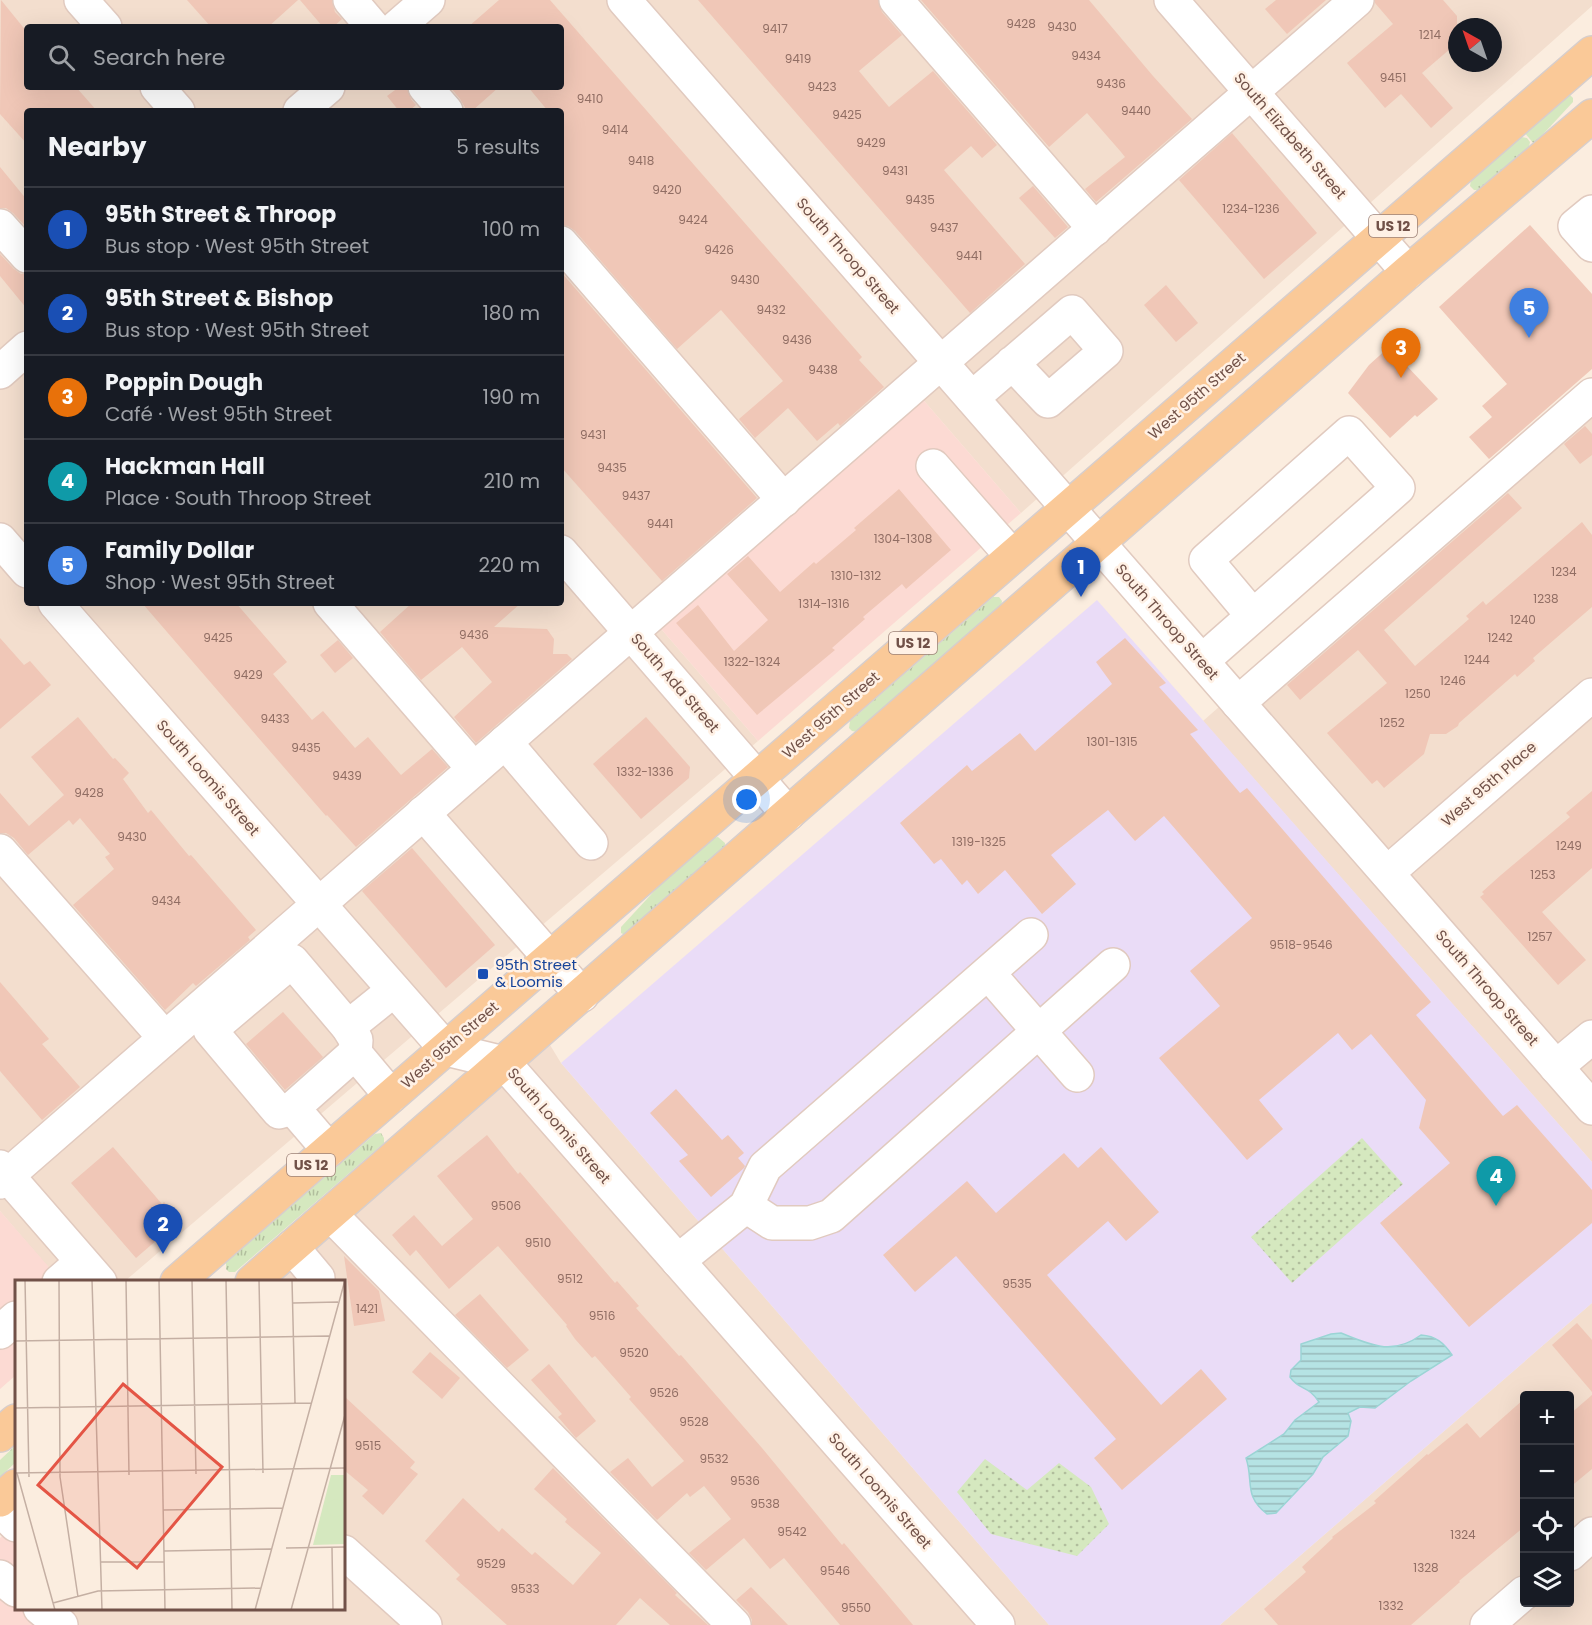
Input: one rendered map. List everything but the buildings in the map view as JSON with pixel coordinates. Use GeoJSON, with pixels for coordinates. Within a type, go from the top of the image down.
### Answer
{"type":"FeatureCollection","features":[{"type":"Feature","properties":{"kind":"main road","name":"West 95th Street"},"geometry":{"type":"LineString","coordinates":[[178,1280],[1592,53]]}},
{"type":"Feature","properties":{"kind":"main road","name":"US 12"},"geometry":{"type":"LineString","coordinates":[[253,1280],[1408,272],[1592,116]]}},
{"type":"Feature","properties":{"kind":"main road"},"geometry":{"type":"LineString","coordinates":[[0,1435],[15,1422]]}},
{"type":"Feature","properties":{"kind":"main road"},"geometry":{"type":"LineString","coordinates":[[0,1500],[15,1487]]}},
{"type":"Feature","properties":{"kind":"street"},"geometry":{"type":"LineString","coordinates":[[81,0],[102,24]]}},
{"type":"Feature","properties":{"kind":"street"},"geometry":{"type":"LineString","coordinates":[[350,0],[370,24]]}},
{"type":"Feature","properties":{"kind":"street"},"geometry":{"type":"LineString","coordinates":[[400,24],[428,0]]}},
{"type":"Feature","properties":{"kind":"street","name":"South Throop Street"},"geometry":{"type":"LineString","coordinates":[[624,0],[1592,1108]]}},
{"type":"Feature","properties":{"kind":"street"},"geometry":{"type":"LineString","coordinates":[[896,0],[1095,229]]}},
{"type":"Feature","properties":{"kind":"street","name":"South Elizabeth Street"},"geometry":{"type":"LineString","coordinates":[[1171,0],[1408,272]]}},
{"type":"Feature","properties":{"kind":"street"},"geometry":{"type":"LineString","coordinates":[[203,1021],[323,911],[423,813],[1357,0]]}},
{"type":"Feature","properties":{"kind":"street"},"geometry":{"type":"LineString","coordinates":[[160,90],[175,108]]}},
{"type":"Feature","properties":{"kind":"street"},"geometry":{"type":"LineString","coordinates":[[304,108],[324,90]]}},
{"type":"Feature","properties":{"kind":"street"},"geometry":{"type":"LineString","coordinates":[[428,90],[443,108]]}},
{"type":"Feature","properties":{"kind":"street"},"geometry":{"type":"LineString","coordinates":[[1592,212],[1575,226],[1592,245]]}},
{"type":"Feature","properties":{"kind":"street"},"geometry":{"type":"LineString","coordinates":[[0,225],[24,253]]}},
{"type":"Feature","properties":{"kind":"street"},"geometry":{"type":"LineString","coordinates":[[564,246],[784,500]]}},
{"type":"Feature","properties":{"kind":"street"},"geometry":{"type":"LineString","coordinates":[[0,372],[24,351]]}},
{"type":"Feature","properties":{"kind":"street"},"geometry":{"type":"LineString","coordinates":[[972,398],[1012,363]]}},
{"type":"Feature","properties":{"kind":"street"},"geometry":{"type":"LineString","coordinates":[[1238,703],[1592,395]]}},
{"type":"Feature","properties":{"kind":"street"},"geometry":{"type":"LineString","coordinates":[[1202,661],[1253,616],[1398,488],[1349,433],[1206,560],[1253,616]]}},
{"type":"Feature","properties":{"kind":"street"},"geometry":{"type":"LineString","coordinates":[[933,466],[1012,556]]}},
{"type":"Feature","properties":{"kind":"street"},"geometry":{"type":"LineString","coordinates":[[0,540],[24,568]]}},
{"type":"Feature","properties":{"kind":"street","name":"South Ada Street"},"geometry":{"type":"LineString","coordinates":[[564,555],[788,814]]}},
{"type":"Feature","properties":{"kind":"street","name":"South Loomis Street"},"geometry":{"type":"LineString","coordinates":[[58,606],[446,1049],[504,1063],[998,1625]]}},
{"type":"Feature","properties":{"kind":"street"},"geometry":{"type":"LineString","coordinates":[[333,606],[474,769]]}},
{"type":"Feature","properties":{"kind":"street","name":"West 95th Place"},"geometry":{"type":"LineString","coordinates":[[1387,873],[1592,695]]}},
{"type":"Feature","properties":{"kind":"street"},"geometry":{"type":"LineString","coordinates":[[505,742],[591,843]]}},
{"type":"Feature","properties":{"kind":"street"},"geometry":{"type":"LineString","coordinates":[[423,813],[582,995]]}},
{"type":"Feature","properties":{"kind":"street"},"geometry":{"type":"LineString","coordinates":[[0,851],[165,1038]]}},
{"type":"Feature","properties":{"kind":"street"},"geometry":{"type":"LineString","coordinates":[[80,1275],[2,1175],[165,1038],[203,1021],[292,961],[323,911]]}},
{"type":"Feature","properties":{"kind":"street"},"geometry":{"type":"LineString","coordinates":[[678,1261],[747,1206],[765,1167],[1031,935]]}},
{"type":"Feature","properties":{"kind":"street"},"geometry":{"type":"LineString","coordinates":[[292,961],[391,1096]]}},
{"type":"Feature","properties":{"kind":"street"},"geometry":{"type":"LineString","coordinates":[[747,1206],[772,1223],[810,1223],[831,1216],[1113,965]]}},
{"type":"Feature","properties":{"kind":"street"},"geometry":{"type":"LineString","coordinates":[[988,973],[1077,1075]]}},
{"type":"Feature","properties":{"kind":"street"},"geometry":{"type":"LineString","coordinates":[[203,1021],[279,1112],[292,1108],[394,990]]}},
{"type":"Feature","properties":{"kind":"street"},"geometry":{"type":"LineString","coordinates":[[1556,1067],[1592,1037]]}},
{"type":"Feature","properties":{"kind":"street"},"geometry":{"type":"LineString","coordinates":[[292,1108],[329,1150]]}},
{"type":"Feature","properties":{"kind":"street"},"geometry":{"type":"LineString","coordinates":[[330,1214],[734,1625]]}},
{"type":"Feature","properties":{"kind":"street"},"geometry":{"type":"LineString","coordinates":[[292,1247],[318,1278],[315,1280]]}},
{"type":"Feature","properties":{"kind":"street"},"geometry":{"type":"LineString","coordinates":[[0,1332],[15,1319]]}},
{"type":"Feature","properties":{"kind":"street"},"geometry":{"type":"LineString","coordinates":[[0,1510],[15,1524]]}},
{"type":"Feature","properties":{"kind":"street"},"geometry":{"type":"LineString","coordinates":[[1570,1553],[1592,1534]]}},
{"type":"Feature","properties":{"kind":"street"},"geometry":{"type":"LineString","coordinates":[[345,1553],[425,1625]]}},
{"type":"Feature","properties":{"kind":"street"},"geometry":{"type":"LineString","coordinates":[[0,1577],[15,1589]]}},
{"type":"Feature","properties":{"kind":"street"},"geometry":{"type":"LineString","coordinates":[[1487,1625],[1520,1596]]}},
{"type":"Feature","properties":{"kind":"street"},"geometry":{"type":"LineString","coordinates":[[42,1610],[61,1625]]}},
{"type":"Feature","properties":{"kind":"shaded area"},"geometry":{"type":"Polygon","coordinates":[[[0,0],[1592,0],[1592,6],[1021,513],[919,395],[656,623],[758,741],[126,1280],[59,1280],[0,1211],[0,0]]]}},
{"type":"Feature","properties":{"kind":"shaded area"},"geometry":{"type":"Polygon","coordinates":[[[1592,380],[1592,1162],[1203,721],[1592,380]]]}},
{"type":"Feature","properties":{"kind":"shaded area"},"geometry":{"type":"Polygon","coordinates":[[[919,395],[1021,513],[758,741],[656,623],[919,395]]]}},
{"type":"Feature","properties":{"kind":"shaded area"},"geometry":{"type":"Polygon","coordinates":[[[1097,600],[1592,1162],[1592,1303],[1220,1625],[1049,1625],[561,1063],[1097,600]]]}},
{"type":"Feature","properties":{"kind":"shaded area"},"geometry":{"type":"Polygon","coordinates":[[[550,1045],[561,1063],[1049,1625],[33,1625],[48,1610],[345,1610],[345,1280],[280,1280],[550,1045]]]}},
{"type":"Feature","properties":{"kind":"shaded area"},"geometry":{"type":"Polygon","coordinates":[[[0,1211],[60,1280],[15,1280],[15,1376],[0,1389],[0,1211]]]}},
{"type":"Feature","properties":{"kind":"shaded area"},"geometry":{"type":"Polygon","coordinates":[[[1592,1303],[1592,1625],[1220,1625],[1592,1303]]]}},
{"type":"Feature","properties":{"kind":"shaded area"},"geometry":{"type":"Polygon","coordinates":[[[15,1524],[15,1610],[48,1610],[33,1625],[0,1625],[0,1538],[15,1524]]]}},
{"type":"Feature","properties":{"kind":"green space"},"geometry":{"type":"Polygon","coordinates":[[[1569,94],[1573,102],[1534,144],[1524,132],[1569,94]]]}},
{"type":"Feature","properties":{"kind":"green space"},"geometry":{"type":"Polygon","coordinates":[[[1521,137],[1527,138],[1530,142],[1529,147],[1479,190],[1474,190],[1470,186],[1471,180],[1521,137]]]}},
{"type":"Feature","properties":{"kind":"green space"},"geometry":{"type":"Polygon","coordinates":[[[993,597],[999,597],[1002,601],[1001,607],[858,732],[849,728],[850,721],[993,597]]]}},
{"type":"Feature","properties":{"kind":"green space"},"geometry":{"type":"Polygon","coordinates":[[[718,837],[725,843],[725,849],[625,935],[621,933],[621,927],[658,887],[713,838],[718,837]]]}},
{"type":"Feature","properties":{"kind":"green space"},"geometry":{"type":"Polygon","coordinates":[[[381,1133],[384,1143],[235,1272],[229,1272],[226,1269],[226,1262],[375,1134],[381,1133]]]}},
{"type":"Feature","properties":{"kind":"green space"},"geometry":{"type":"Polygon","coordinates":[[[1362,1138],[1403,1184],[1292,1283],[1251,1237],[1362,1138]]]}},
{"type":"Feature","properties":{"kind":"green space"},"geometry":{"type":"Polygon","coordinates":[[[15,1446],[15,1463],[0,1477],[0,1460],[15,1446]]]}},
{"type":"Feature","properties":{"kind":"green space"},"geometry":{"type":"Polygon","coordinates":[[[985,1459],[1027,1490],[1059,1463],[1091,1487],[1109,1524],[1077,1556],[991,1534],[957,1492],[985,1459]]]}},
{"type":"Feature","properties":{"kind":"water"},"geometry":{"type":"Polygon","coordinates":[[[1341,1333],[1372,1344],[1391,1347],[1421,1335],[1439,1341],[1452,1355],[1411,1381],[1375,1408],[1360,1407],[1348,1413],[1351,1421],[1348,1436],[1323,1457],[1313,1474],[1276,1513],[1267,1514],[1252,1494],[1246,1458],[1284,1434],[1295,1420],[1319,1402],[1290,1377],[1291,1370],[1301,1360],[1301,1344],[1341,1333]]]}},
{"type":"Feature","properties":{"kind":"place","name":"Family Dollar"},"geometry":{"type":"Point","coordinates":[1529,338]}},
{"type":"Feature","properties":{"kind":"place","name":"Poppin Dough"},"geometry":{"type":"Point","coordinates":[1401,378]}},
{"type":"Feature","properties":{"kind":"place","name":"95th Street & Throop"},"geometry":{"type":"Point","coordinates":[1081,597]}},
{"type":"Feature","properties":{"kind":"place","name":"95th Street & Loomis"},"geometry":{"type":"Point","coordinates":[483,974]}},
{"type":"Feature","properties":{"kind":"place","name":"Hackman Hall"},"geometry":{"type":"Point","coordinates":[1496,1206]}},
{"type":"Feature","properties":{"kind":"place","name":"95th Street & Bishop"},"geometry":{"type":"Point","coordinates":[163,1254]}}]}
